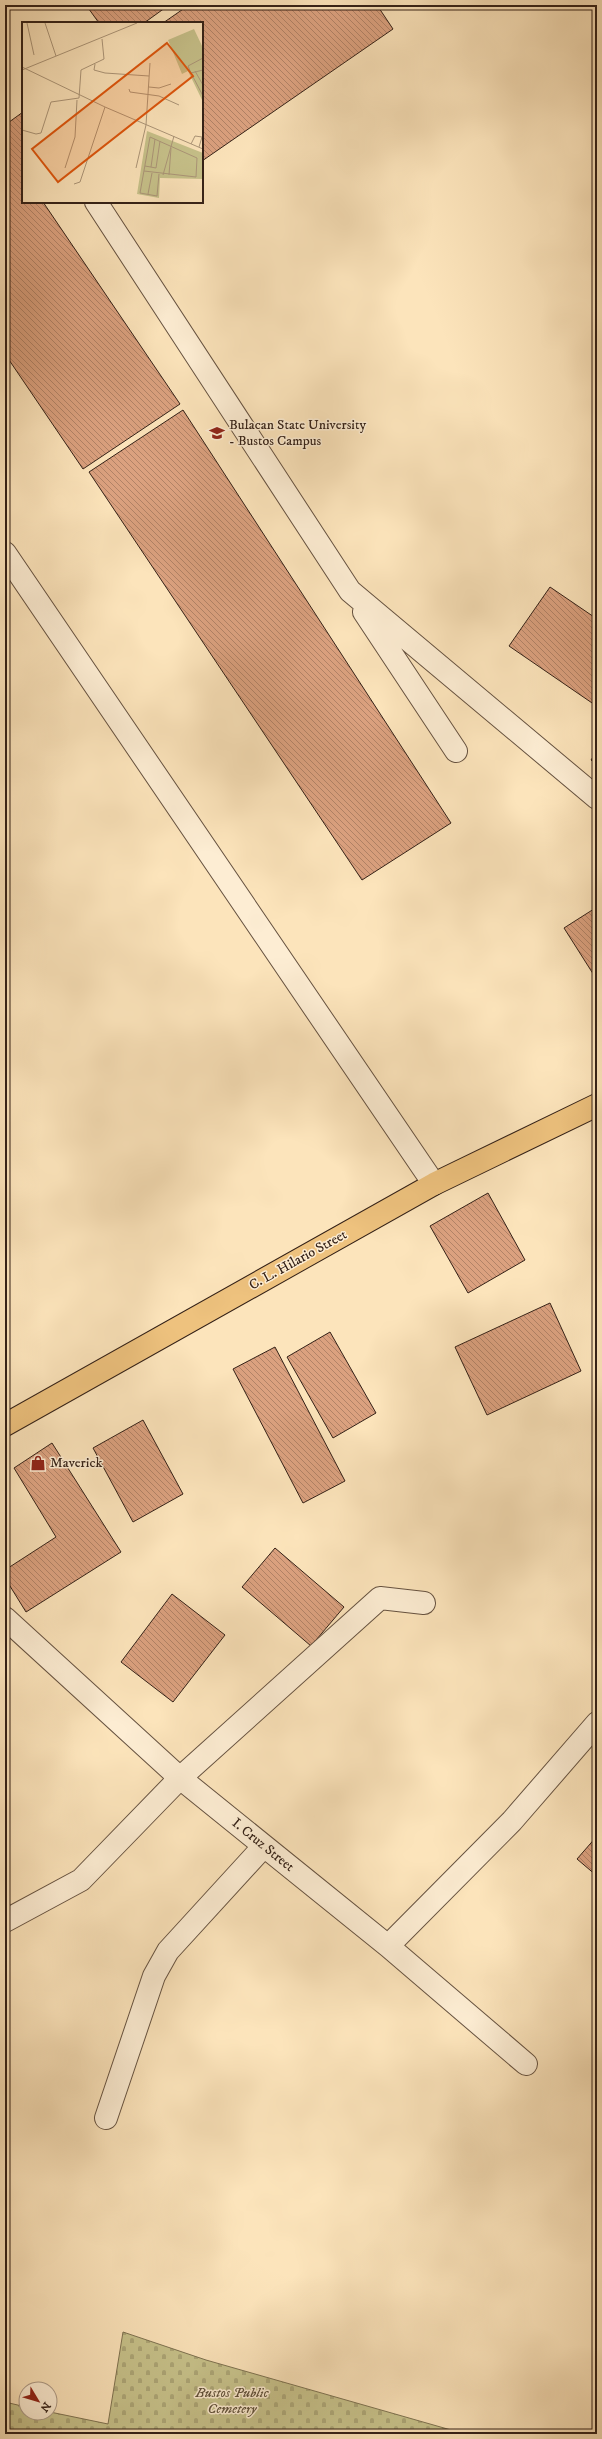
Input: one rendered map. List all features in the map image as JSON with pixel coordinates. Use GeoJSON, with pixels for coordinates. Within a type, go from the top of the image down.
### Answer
{"type":"FeatureCollection","features":[{"type":"Feature","properties":{"kind":"main road","name":"C. L. Hilario Street"},"geometry":{"type":"LineString","coordinates":[[5,1425],[434,1184],[597,1105]]}},
{"type":"Feature","properties":{"kind":"street"},"geometry":{"type":"LineString","coordinates":[[97,203],[456,751]]}},
{"type":"Feature","properties":{"kind":"street"},"geometry":{"type":"LineString","coordinates":[[5,554],[434,1184]]}},
{"type":"Feature","properties":{"kind":"street"},"geometry":{"type":"LineString","coordinates":[[350,591],[597,798]]}},
{"type":"Feature","properties":{"kind":"street"},"geometry":{"type":"LineString","coordinates":[[5,1921],[81,1880],[180,1778],[380,1598],[424,1603]]}},
{"type":"Feature","properties":{"kind":"street","name":"I. Cruz Street"},"geometry":{"type":"LineString","coordinates":[[5,1618],[180,1778],[388,1946],[526,2064]]}},
{"type":"Feature","properties":{"kind":"street"},"geometry":{"type":"LineString","coordinates":[[388,1946],[512,1822],[597,1724]]}},
{"type":"Feature","properties":{"kind":"street"},"geometry":{"type":"LineString","coordinates":[[106,2118],[154,1976],[168,1951],[264,1846]]}},
{"type":"Feature","properties":{"kind":"green space","name":"Bustos Public Cemetery"},"geometry":{"type":"Polygon","coordinates":[[[123,2332],[206,2360],[465,2434],[5,2434],[5,2402],[18,2405],[18,2421],[58,2421],[58,2414],[108,2424],[123,2332]]]}},
{"type":"Feature","properties":{"kind":"building"},"geometry":{"type":"Polygon","coordinates":[[[86,5],[169,5],[145,22],[98,22],[86,5]]]}},
{"type":"Feature","properties":{"kind":"building"},"geometry":{"type":"Polygon","coordinates":[[[189,5],[377,5],[393,29],[203,160],[203,22],[164,22],[189,5]]]}},
{"type":"Feature","properties":{"kind":"building"},"geometry":{"type":"Polygon","coordinates":[[[22,113],[22,203],[44,203],[180,404],[83,469],[5,354],[5,125],[22,113]]]}},
{"type":"Feature","properties":{"kind":"building"},"geometry":{"type":"Polygon","coordinates":[[[183,410],[451,823],[362,880],[89,472],[183,410]]]}},
{"type":"Feature","properties":{"kind":"building"},"geometry":{"type":"Polygon","coordinates":[[[550,587],[597,619],[597,702],[595,705],[509,646],[550,587]]]}},
{"type":"Feature","properties":{"kind":"building"},"geometry":{"type":"Polygon","coordinates":[[[597,751],[597,765],[591,760],[597,751]]]}},
{"type":"Feature","properties":{"kind":"building"},"geometry":{"type":"Polygon","coordinates":[[[597,907],[597,980],[564,928],[597,907]]]}},
{"type":"Feature","properties":{"kind":"building"},"geometry":{"type":"Polygon","coordinates":[[[488,1193],[525,1260],[468,1293],[430,1226],[488,1193]]]}},
{"type":"Feature","properties":{"kind":"building"},"geometry":{"type":"Polygon","coordinates":[[[550,1303],[581,1371],[487,1415],[455,1347],[550,1303]]]}},
{"type":"Feature","properties":{"kind":"building"},"geometry":{"type":"Polygon","coordinates":[[[330,1332],[376,1413],[333,1438],[287,1357],[330,1332]]]}},
{"type":"Feature","properties":{"kind":"building"},"geometry":{"type":"Polygon","coordinates":[[[275,1347],[345,1481],[303,1503],[233,1369],[275,1347]]]}},
{"type":"Feature","properties":{"kind":"building"},"geometry":{"type":"Polygon","coordinates":[[[143,1420],[183,1494],[133,1522],[93,1448],[143,1420]]]}},
{"type":"Feature","properties":{"kind":"building"},"geometry":{"type":"Polygon","coordinates":[[[52,1443],[121,1552],[26,1612],[5,1578],[5,1570],[56,1537],[14,1468],[52,1443]]]}},
{"type":"Feature","properties":{"kind":"building"},"geometry":{"type":"Polygon","coordinates":[[[275,1548],[344,1607],[311,1646],[242,1587],[275,1548]]]}},
{"type":"Feature","properties":{"kind":"building"},"geometry":{"type":"Polygon","coordinates":[[[172,1594],[225,1635],[173,1702],[121,1662],[172,1594]]]}},
{"type":"Feature","properties":{"kind":"building"},"geometry":{"type":"Polygon","coordinates":[[[597,1836],[597,1876],[577,1859],[597,1836]]]}},
{"type":"Feature","properties":{"kind":"place","name":"Bulacan State University - Bustos Campus"},"geometry":{"type":"Point","coordinates":[217,433]}},
{"type":"Feature","properties":{"kind":"place","name":"Maverick"},"geometry":{"type":"Point","coordinates":[38,1463]}}]}
